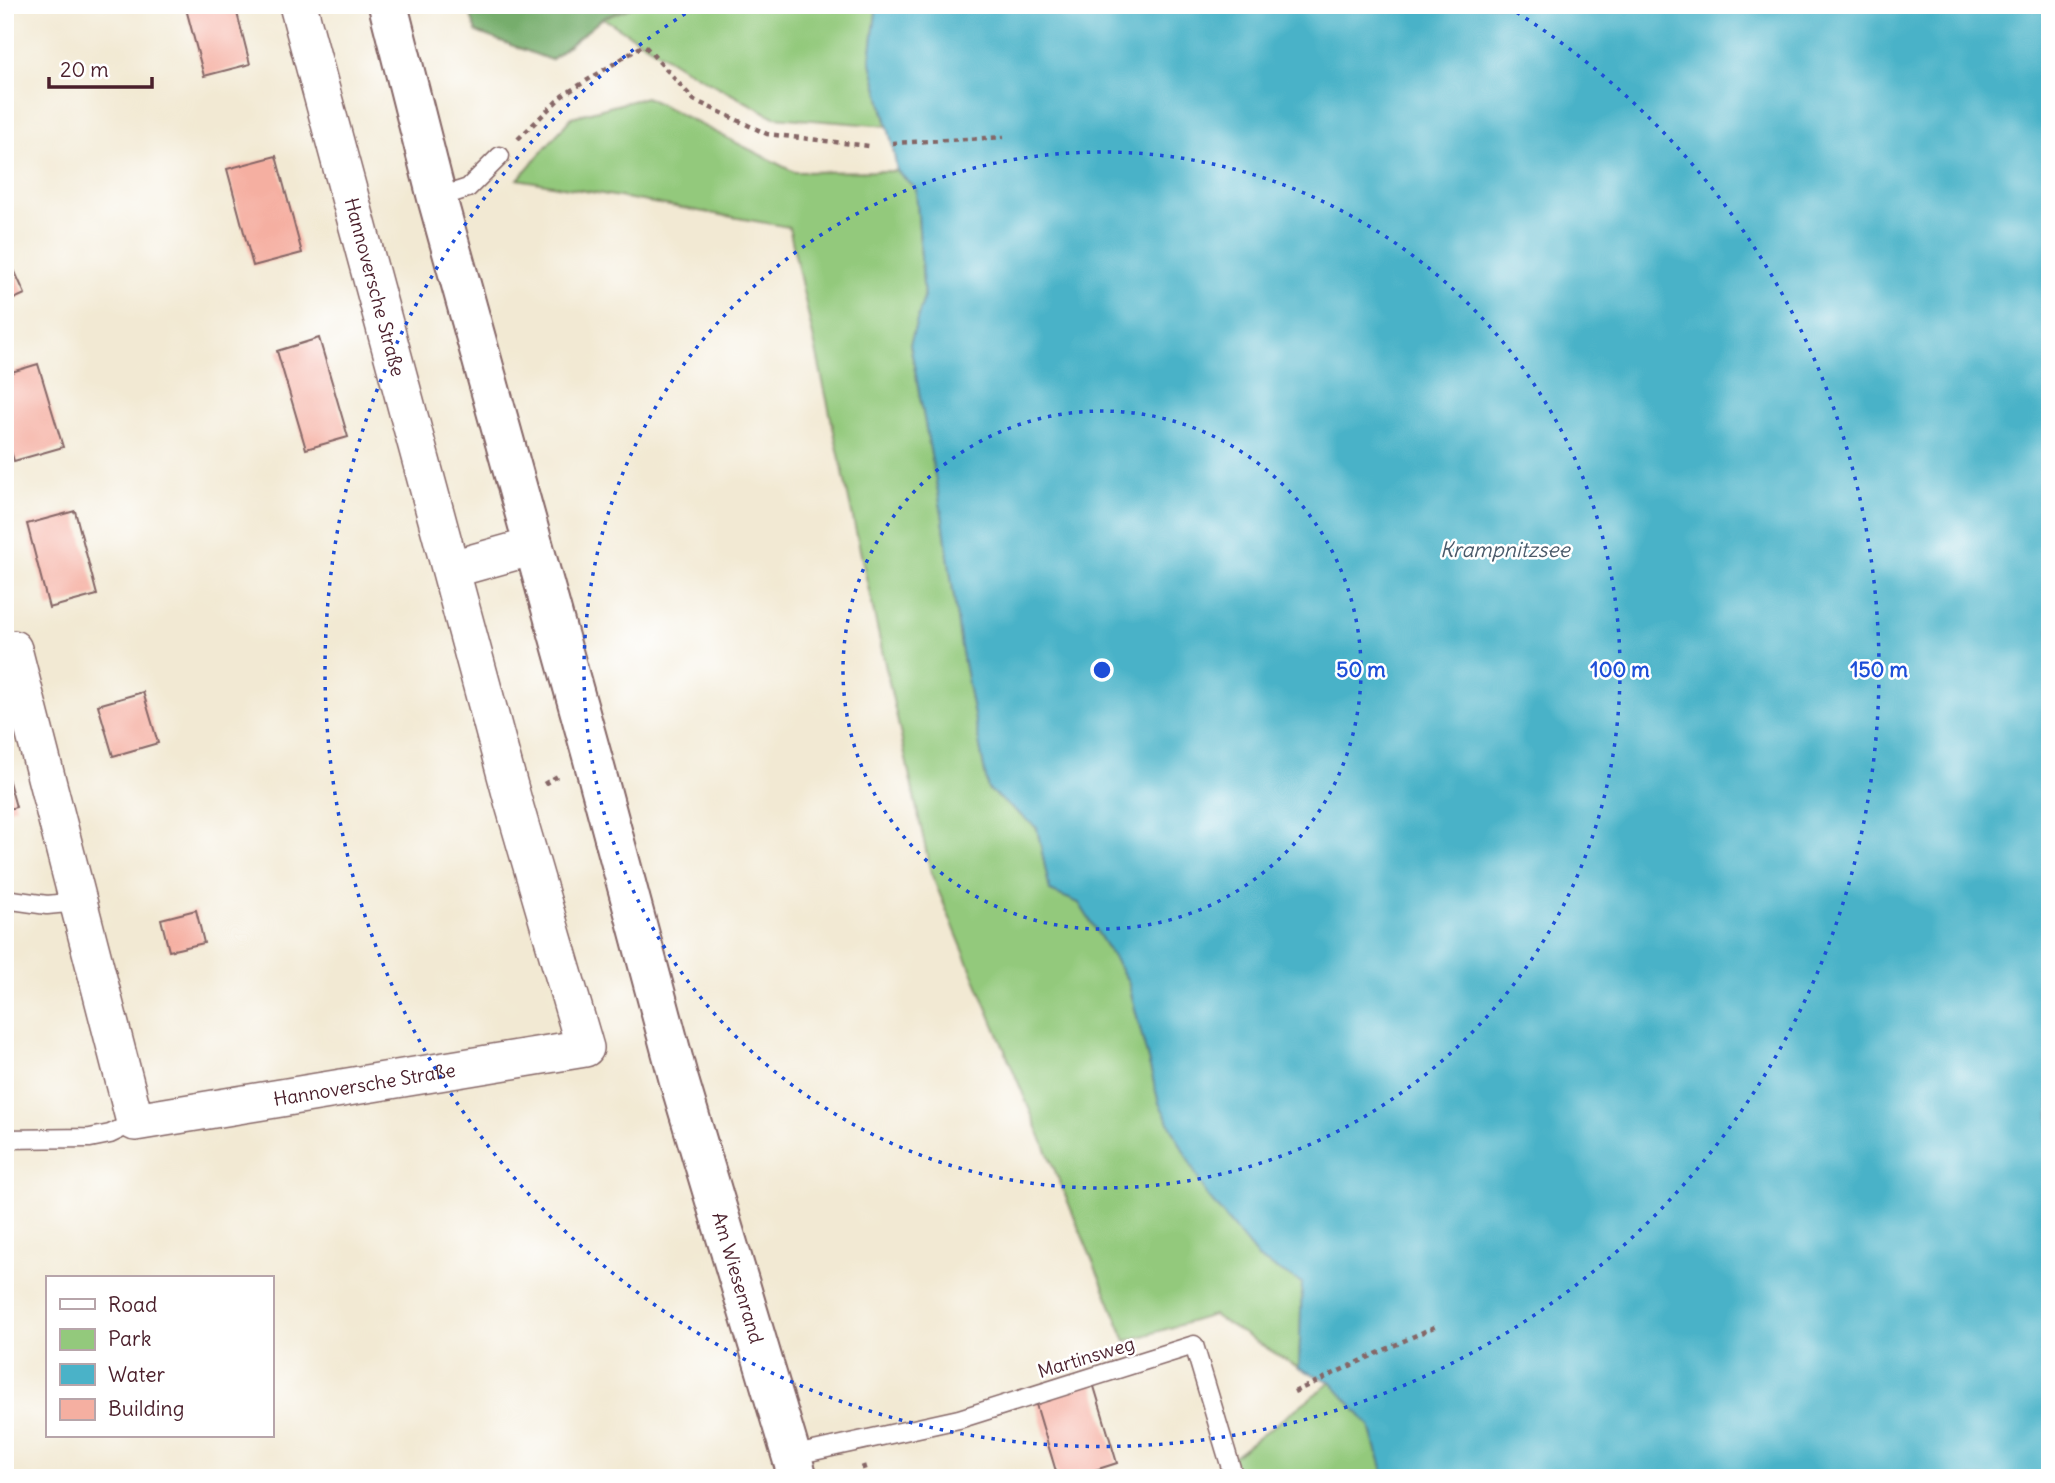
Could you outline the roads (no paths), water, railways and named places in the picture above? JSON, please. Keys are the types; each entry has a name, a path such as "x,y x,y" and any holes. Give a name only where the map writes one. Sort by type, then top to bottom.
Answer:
{"main road":[{"name":"Am Wiesenrand","path":"388,5 437,198 678,1077 794,1467"}],"street":[{"name":"Hannoversche Straße","path":"135,1122 585,1048 513,802 299,5"},
{"path":"452,569 534,546"},
{"path":"13,649 135,1122"}],"lane":[{"path":"437,198 468,188 500,156"},
{"path":"5,899 47,905 78,902"},
{"path":"5,1139 90,1138 110,1134 135,1122"},
{"name":"Martinsweg","path":"794,1467 855,1440 958,1419 1194,1345 1234,1478"}],"water":[{"name":"Krampnitzsee","path":"877,5 2050,5 2050,1478 1385,1478 1370,1426 1331,1382 1299,1368 1302,1283 1259,1259 1206,1194 1159,1103 1128,981 1079,903 1050,891 1037,828 988,789 961,647 942,513 910,344 924,297 916,189 897,171 870,59"}]}
